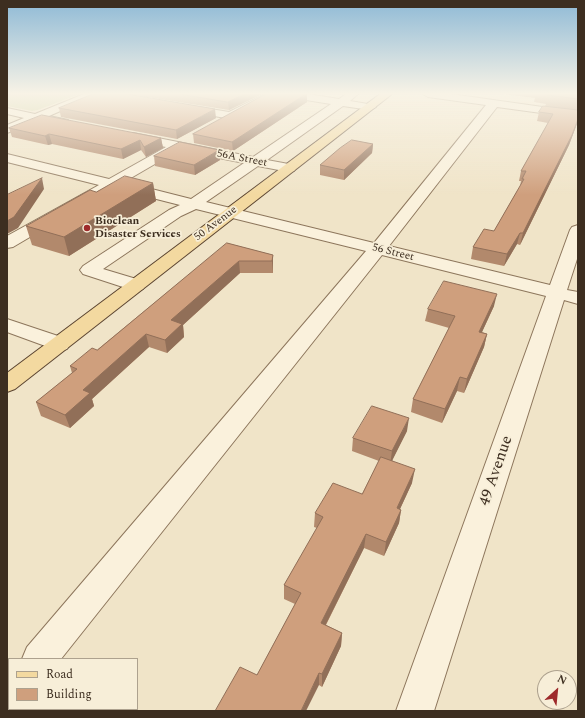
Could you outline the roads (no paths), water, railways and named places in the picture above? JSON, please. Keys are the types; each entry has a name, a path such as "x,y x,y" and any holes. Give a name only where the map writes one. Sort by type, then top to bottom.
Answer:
{"main road":[{"name":"50 Avenue","path":"7,384 343,128"}],"street":[{"path":"136,285 89,270 175,213 194,204 305,128"},
{"path":"40,658 377,249 475,128"},
{"name":"56A Street","path":"124,135 289,168"},
{"path":"7,243 194,137"},
{"name":"56 Street","path":"7,158 229,214 567,295"},
{"name":"49 Avenue","path":"415,711 567,295 578,230"},
{"path":"7,325 59,344"}],"place":[{"name":"Bioclean Disaster Services","path":"87,228"}]}
